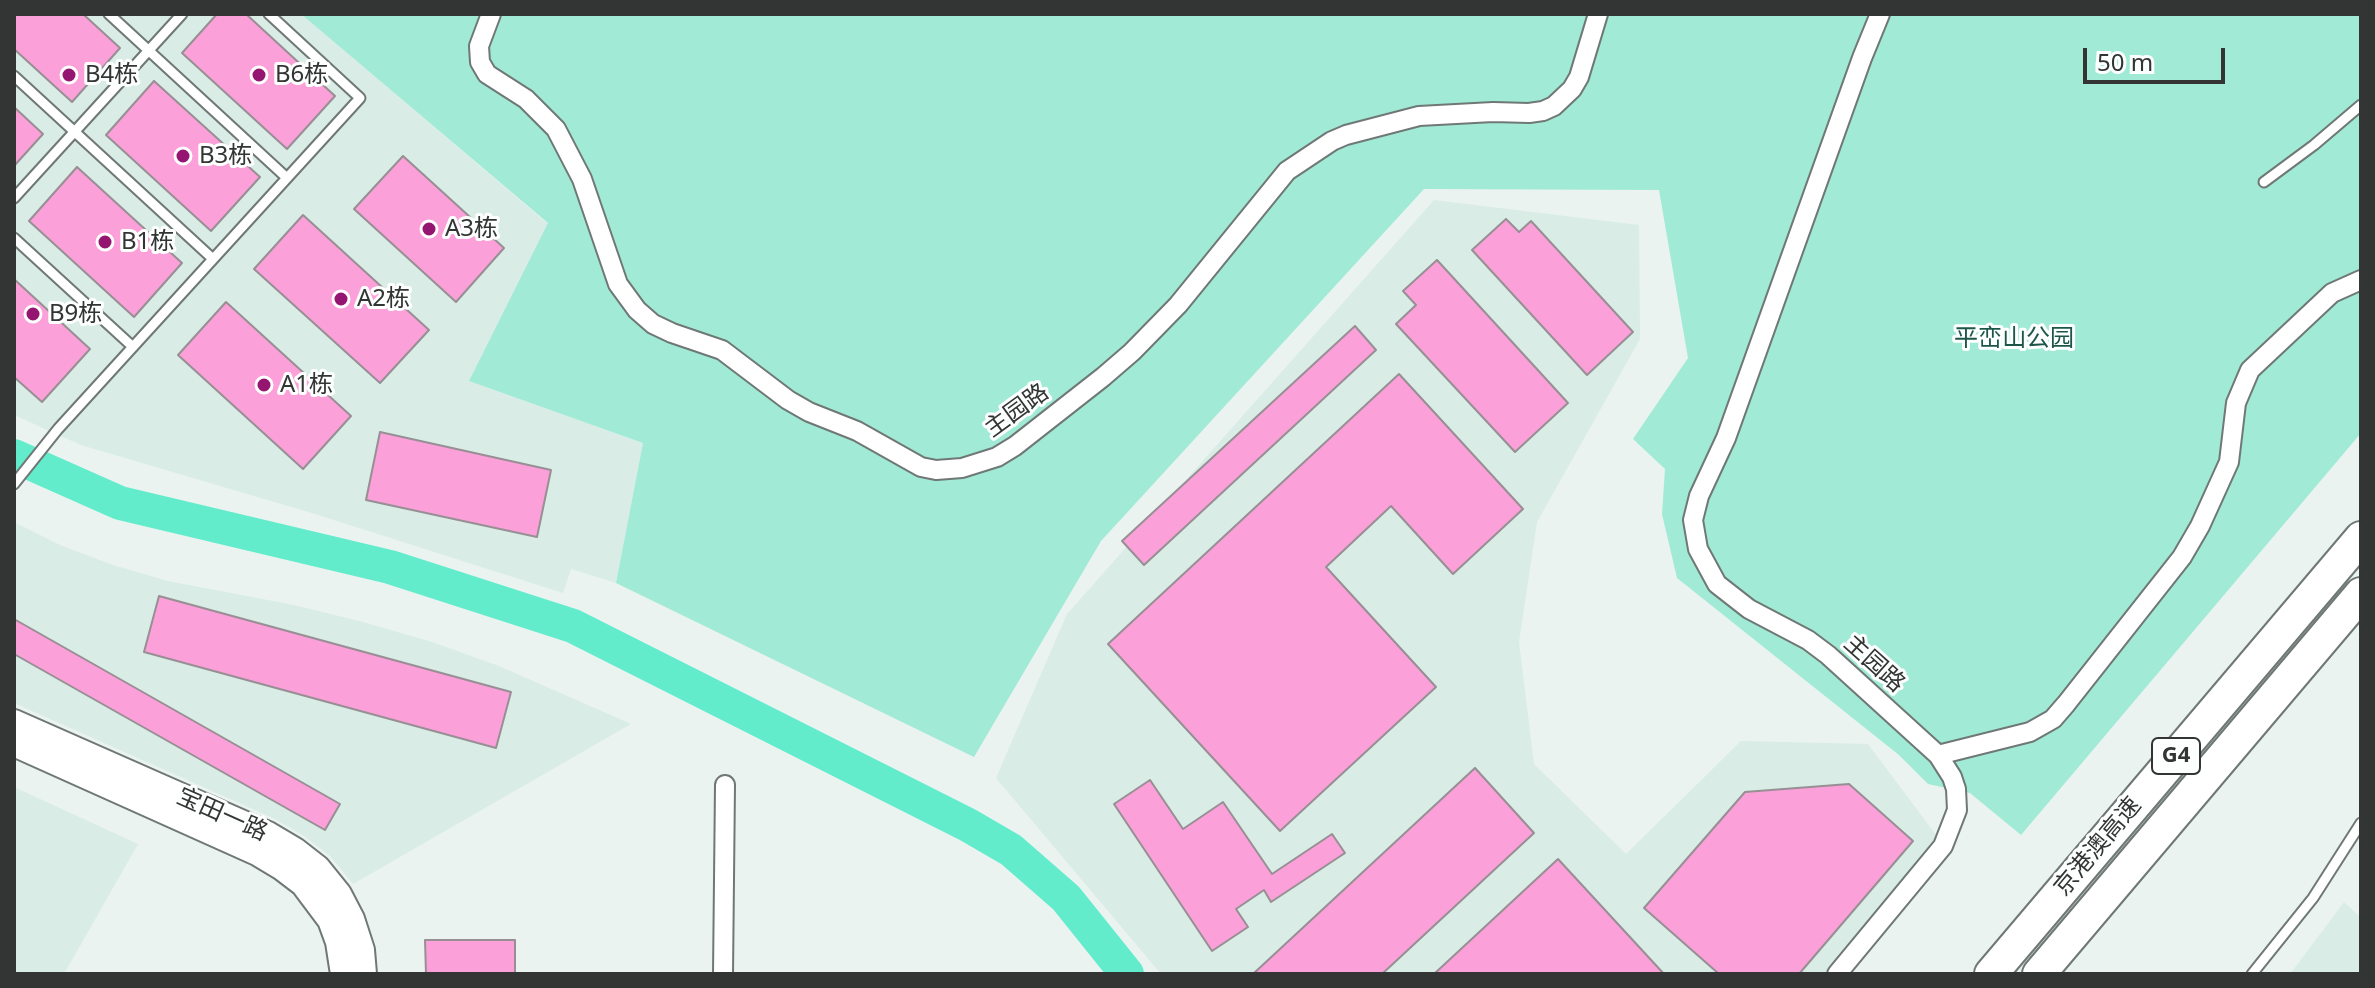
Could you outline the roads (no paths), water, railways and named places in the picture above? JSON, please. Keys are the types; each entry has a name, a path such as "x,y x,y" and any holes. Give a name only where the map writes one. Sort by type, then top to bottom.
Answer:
{"highway":[{"name":"京港澳高速","path":"1991,974 2361,538"},
{"name":"京港澳高速","path":"2039,974 2361,594"}],"main road":[{"name":"宝田一路","path":"14,722 268,834 295,850 318,868 339,894 352,919 362,950 364,974"},
{"name":"宝田一路","path":"14,744 257,853 282,868 303,884 330,920 338,942 343,974"}],"street":[{"name":"主园路","path":"491,14 482,32 480,62 487,74 526,99 556,129 582,179 618,284 637,310 653,324 672,333 722,350 788,400 809,412 857,431 921,467 936,470 962,468 997,457 1123,360 1178,305 1287,171 1313,153 1346,135 1419,116 1467,112 1529,113 1554,106 1572,89 1579,77 1598,14"},
{"name":"主园路","path":"1880,14 1726,438 1694,508 1693,529 1703,561 1726,592 1768,620 1818,647 1938,755"},
{"path":"1837,974 1947,838 1958,800 1952,777 1938,755 2030,732 2053,719 2182,557 2200,526 2225,476 2232,446 2236,403 2250,370 2332,293 2361,280"},
{"path":"723,974 725,785"}],"lane":[{"path":"109,14 287,178"},
{"path":"14,198 182,14"},
{"path":"14,484 58,429 360,98 269,14"},
{"path":"14,76 213,259"},
{"path":"2264,182 2361,105"},
{"path":"14,238 133,347"},
{"path":"2252,974 2313,898 2361,823"}],"waterway":[{"path":"14,456 120,503 390,567 573,626 968,825 1011,850 1066,898 1127,974"}],"place":[{"name":"B4栋","path":"69,75"},
{"name":"B6栋","path":"259,75"},
{"name":"B3栋","path":"183,156"},
{"name":"A3栋","path":"429,229"},
{"name":"B1栋","path":"105,242"},
{"name":"A2栋","path":"341,299"},
{"name":"B9栋","path":"33,314"},
{"name":"A1栋","path":"264,385"}],"park label":[{"name":"平峦山公园","path":"2014,339"}]}
